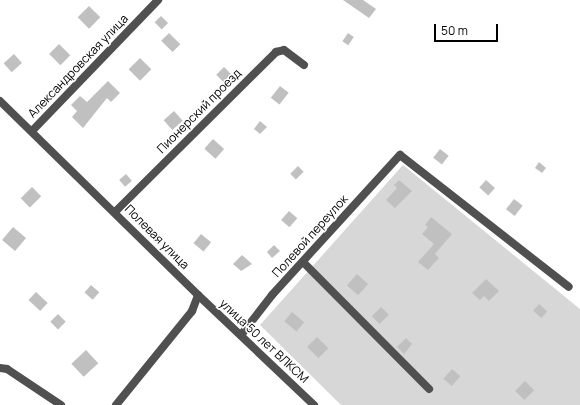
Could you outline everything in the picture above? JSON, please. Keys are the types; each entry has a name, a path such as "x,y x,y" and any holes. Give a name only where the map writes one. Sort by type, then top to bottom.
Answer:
{"street":[{"name":"Александровская улица","path":"32,131 158,0"},
{"name":"Пионерский проезд","path":"115,212 276,52 284,50 304,65"},
{"name":"Полевая улица","path":"0,101 198,295"},
{"name":"Полевой переулок","path":"241,335 272,295 400,155 569,287"},
{"path":"303,262 429,389"},
{"path":"116,405 192,311 198,295"},
{"name":"улица 50 лет ВЛКСМ","path":"198,295 314,405"},
{"path":"0,368 7,369 61,405"}],"shaded area":[{"path":"403,165 580,309 580,405 341,405 260,325"}],"building":[{"path":"343,0 363,0 376,9 369,18"},
{"path":"89,6 100,17 89,29 78,17"},
{"path":"161,16 168,23 162,29 155,22"},
{"path":"169,33 180,44 173,52 161,41"},
{"path":"348,33 354,37 348,45 342,41"},
{"path":"59,44 70,55 60,65 49,54"},
{"path":"14,54 22,63 12,72 4,63"},
{"path":"140,58 151,69 140,81 129,69"},
{"path":"224,67 233,76 225,84 216,75"},
{"path":"108,81 120,93 111,102 107,98 83,128 72,117 77,111 71,105 80,96 87,102"},
{"path":"280,86 289,93 279,105 271,98"},
{"path":"174,111 183,121 172,130 164,120"},
{"path":"260,121 267,127 260,134 254,129"},
{"path":"213,139 224,149 215,159 204,149"},
{"path":"440,149 449,156 442,164 433,158"},
{"path":"539,162 546,168 542,173 535,168"},
{"path":"298,166 304,172 296,179 290,174"},
{"path":"126,174 132,181 125,187 119,180"},
{"path":"399,180 412,191 395,208 386,200 397,188 394,185"},
{"path":"486,180 495,188 488,195 479,187"},
{"path":"32,187 41,196 30,208 21,198"},
{"path":"514,199 523,206 515,216 506,209"},
{"path":"289,211 297,218 289,227 281,220"},
{"path":"431,217 452,234 435,254 439,258 428,270 418,262 434,244 422,234 428,227 425,225"},
{"path":"13,227 26,238 15,251 2,240"},
{"path":"201,234 211,242 204,252 193,243"},
{"path":"274,245 280,251 272,258 267,252"},
{"path":"242,255 252,264 241,271 233,264"},
{"path":"357,274 368,284 358,295 347,285"},
{"path":"486,279 499,291 489,301 484,296 480,300 472,293"},
{"path":"91,285 99,292 93,300 84,293"},
{"path":"36,292 48,303 40,311 28,300"},
{"path":"539,304 547,311 541,318 533,311"},
{"path":"381,307 389,315 380,324 372,316"},
{"path":"292,312 304,322 297,331 284,321"},
{"path":"58,314 66,322 58,330 50,322"},
{"path":"317,337 328,348 318,358 307,347"},
{"path":"406,338 412,344 404,354 397,347"},
{"path":"86,350 98,363 84,377 71,364"},
{"path":"452,369 460,376 452,386 443,379"},
{"path":"525,381 534,390 524,400 515,391"}]}
